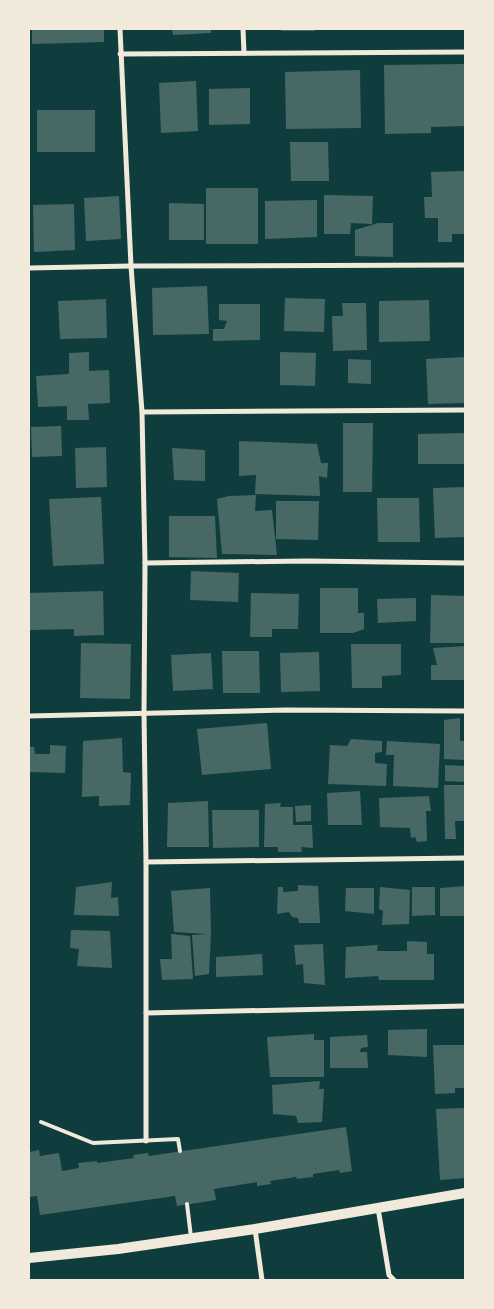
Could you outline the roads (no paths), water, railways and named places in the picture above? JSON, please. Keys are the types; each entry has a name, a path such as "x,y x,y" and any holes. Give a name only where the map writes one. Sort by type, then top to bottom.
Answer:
{"main road":[{"path":"29,1258 118,1249 254,1229 465,1193"}],"street":[{"path":"120,29 131,266 142,412 145,564 146,1141"},
{"path":"244,29 244,53"},
{"path":"120,54 465,52"},
{"path":"29,268 465,264"},
{"path":"142,412 465,410"},
{"path":"145,564 306,561 465,563"},
{"path":"29,716 286,710 465,712"},
{"path":"146,862 465,858"},
{"path":"146,1013 465,1006"},
{"path":"378,1208 389,1275 394,1280"},
{"path":"254,1229 262,1280"}],"lane":[{"path":"41,1122 92,1143 178,1139 180,1151"},
{"path":"187,1204 191,1238"}]}
